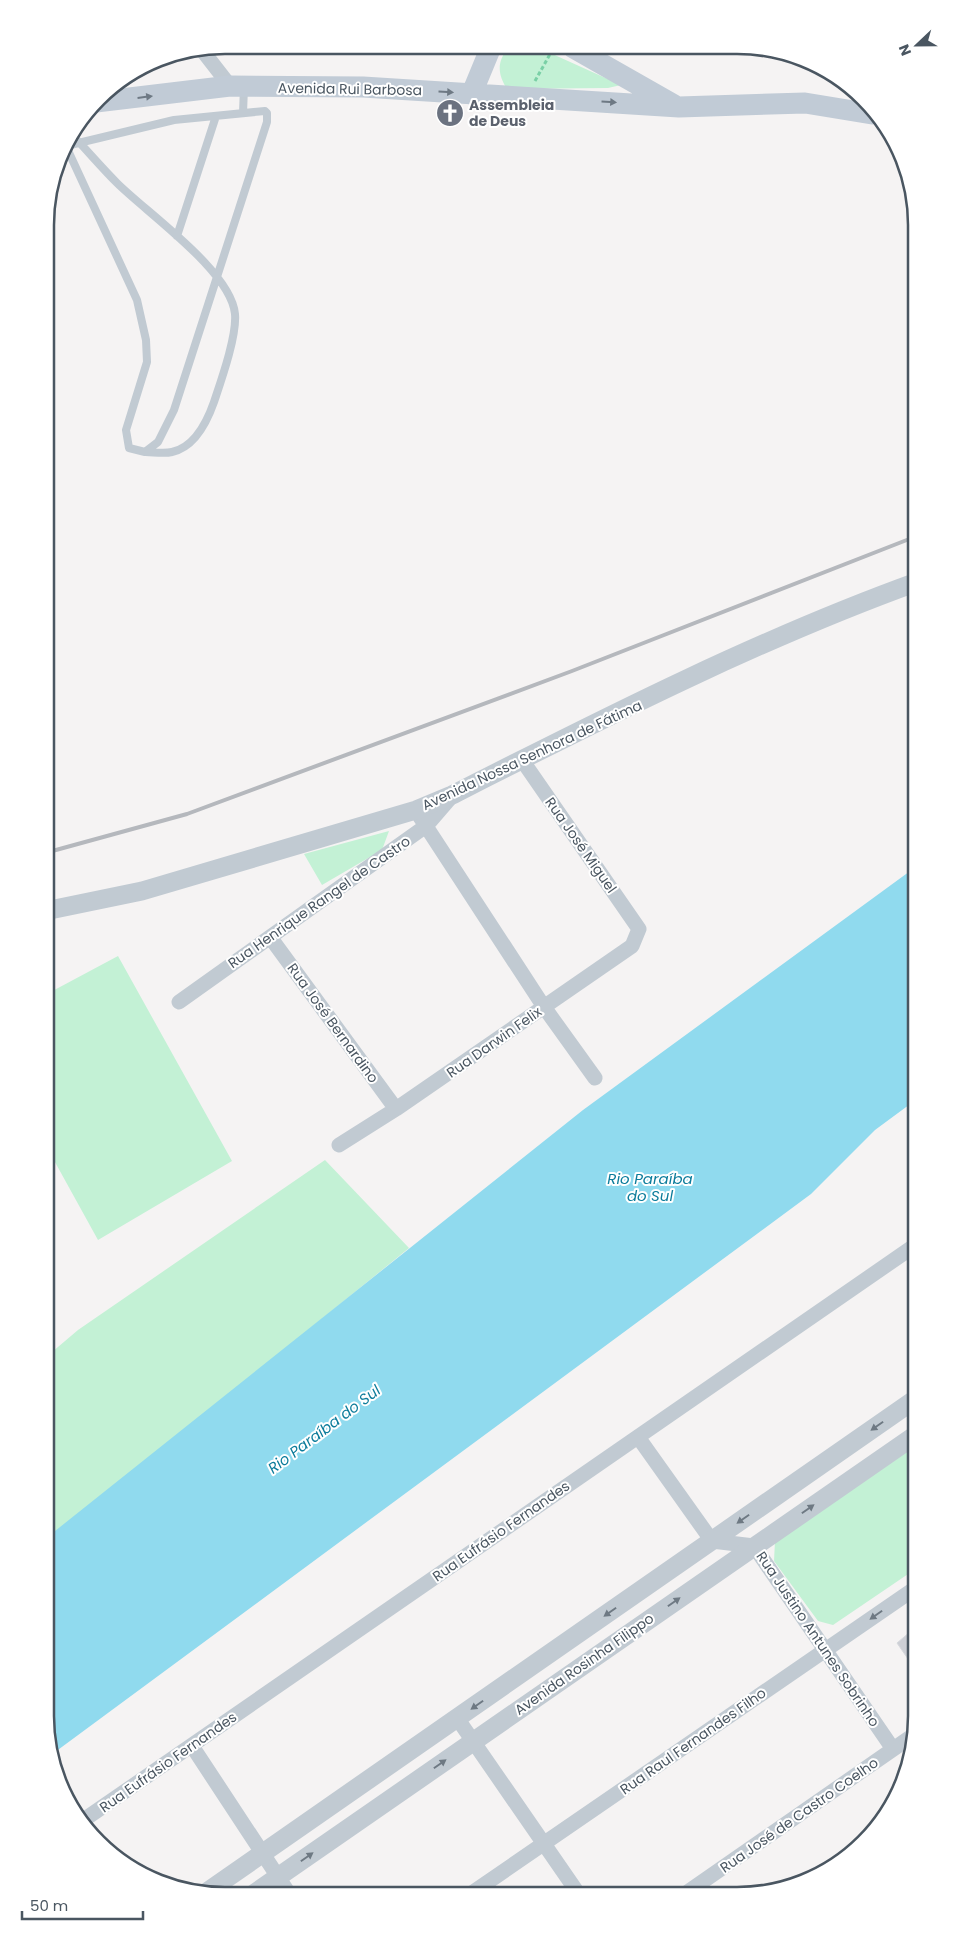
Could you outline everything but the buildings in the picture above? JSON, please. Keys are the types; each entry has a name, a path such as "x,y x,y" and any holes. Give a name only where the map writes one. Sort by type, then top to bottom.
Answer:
{"main road":[{"path":"472,93 488,54"},
{"path":"584,54 678,107"},
{"name":"Avenida Rui Barbosa","path":"107,101 237,86 363,87 678,107 805,102 867,113"}],"street":[{"path":"207,55 237,86"},
{"name":"Avenida Nossa Senhora de Fátima","path":"54,910 142,890 421,818 452,795 734,658 862,602 908,585"},
{"name":"Rua José Miguel","path":"522,760 639,930"},
{"path":"421,818 544,1007 595,1078"},
{"name":"Rua Henrique Rangel de Castro","path":"179,1002 270,937 421,818"},
{"name":"Rua Darwin Felix","path":"339,1145 396,1109 632,946 639,930"},
{"name":"Rua José Bernardino","path":"270,937 396,1109"},
{"name":"Rua Eufrásio Fernandes","path":"88,1817 908,1250"},
{"name":"Avenida Rosinha Filippo","path":"215,1887 908,1404"},
{"path":"638,1436 712,1541"},
{"name":"Avenida Rosinha Filippo","path":"263,1887 908,1440"},
{"name":"Rua Justino Antunes Sobrinho","path":"712,1541 754,1546 893,1749"},
{"name":"Rua Raul Fernandes Filho","path":"481,1887 908,1593"},
{"path":"457,1718 574,1887"},
{"name":"Rua José de Castro Coelho","path":"695,1887 907,1740"},
{"path":"192,1746 285,1887"}],"lane":[{"path":"237,86 243,113"},
{"path":"78,141 174,120 265,111 268,116 174,410 158,442 145,452"},
{"path":"177,236 216,116"},
{"path":"69,154 137,300 146,340 147,362 126,430 129,448 145,452 172,452 195,439 208,419 233,335 235,314 229,294 217,277 177,236 118,184 78,141"}],"path":[{"path":"526,96 550,54"}],"green space":[{"path":"504,54 552,54 621,85 608,88 507,89 500,72"},
{"path":"389,831 382,850 322,885 304,854"},
{"path":"118,956 232,1161 98,1240 54,1160 54,990"},
{"path":"325,1160 409,1248 54,1537 54,1350 78,1330"},
{"path":"908,1449 908,1574 833,1625 818,1621 774,1561 775,1541"}],"water":[{"name":"Rio Paraíba do Sul","path":"908,873 908,1106 875,1130 811,1194 58,1750 54,1716 54,1532 583,1110"}],"railway":[{"path":"54,851 187,814 572,671 908,540"}],"place":[{"name":"Assembleia de Deus","path":"450,113"}]}
